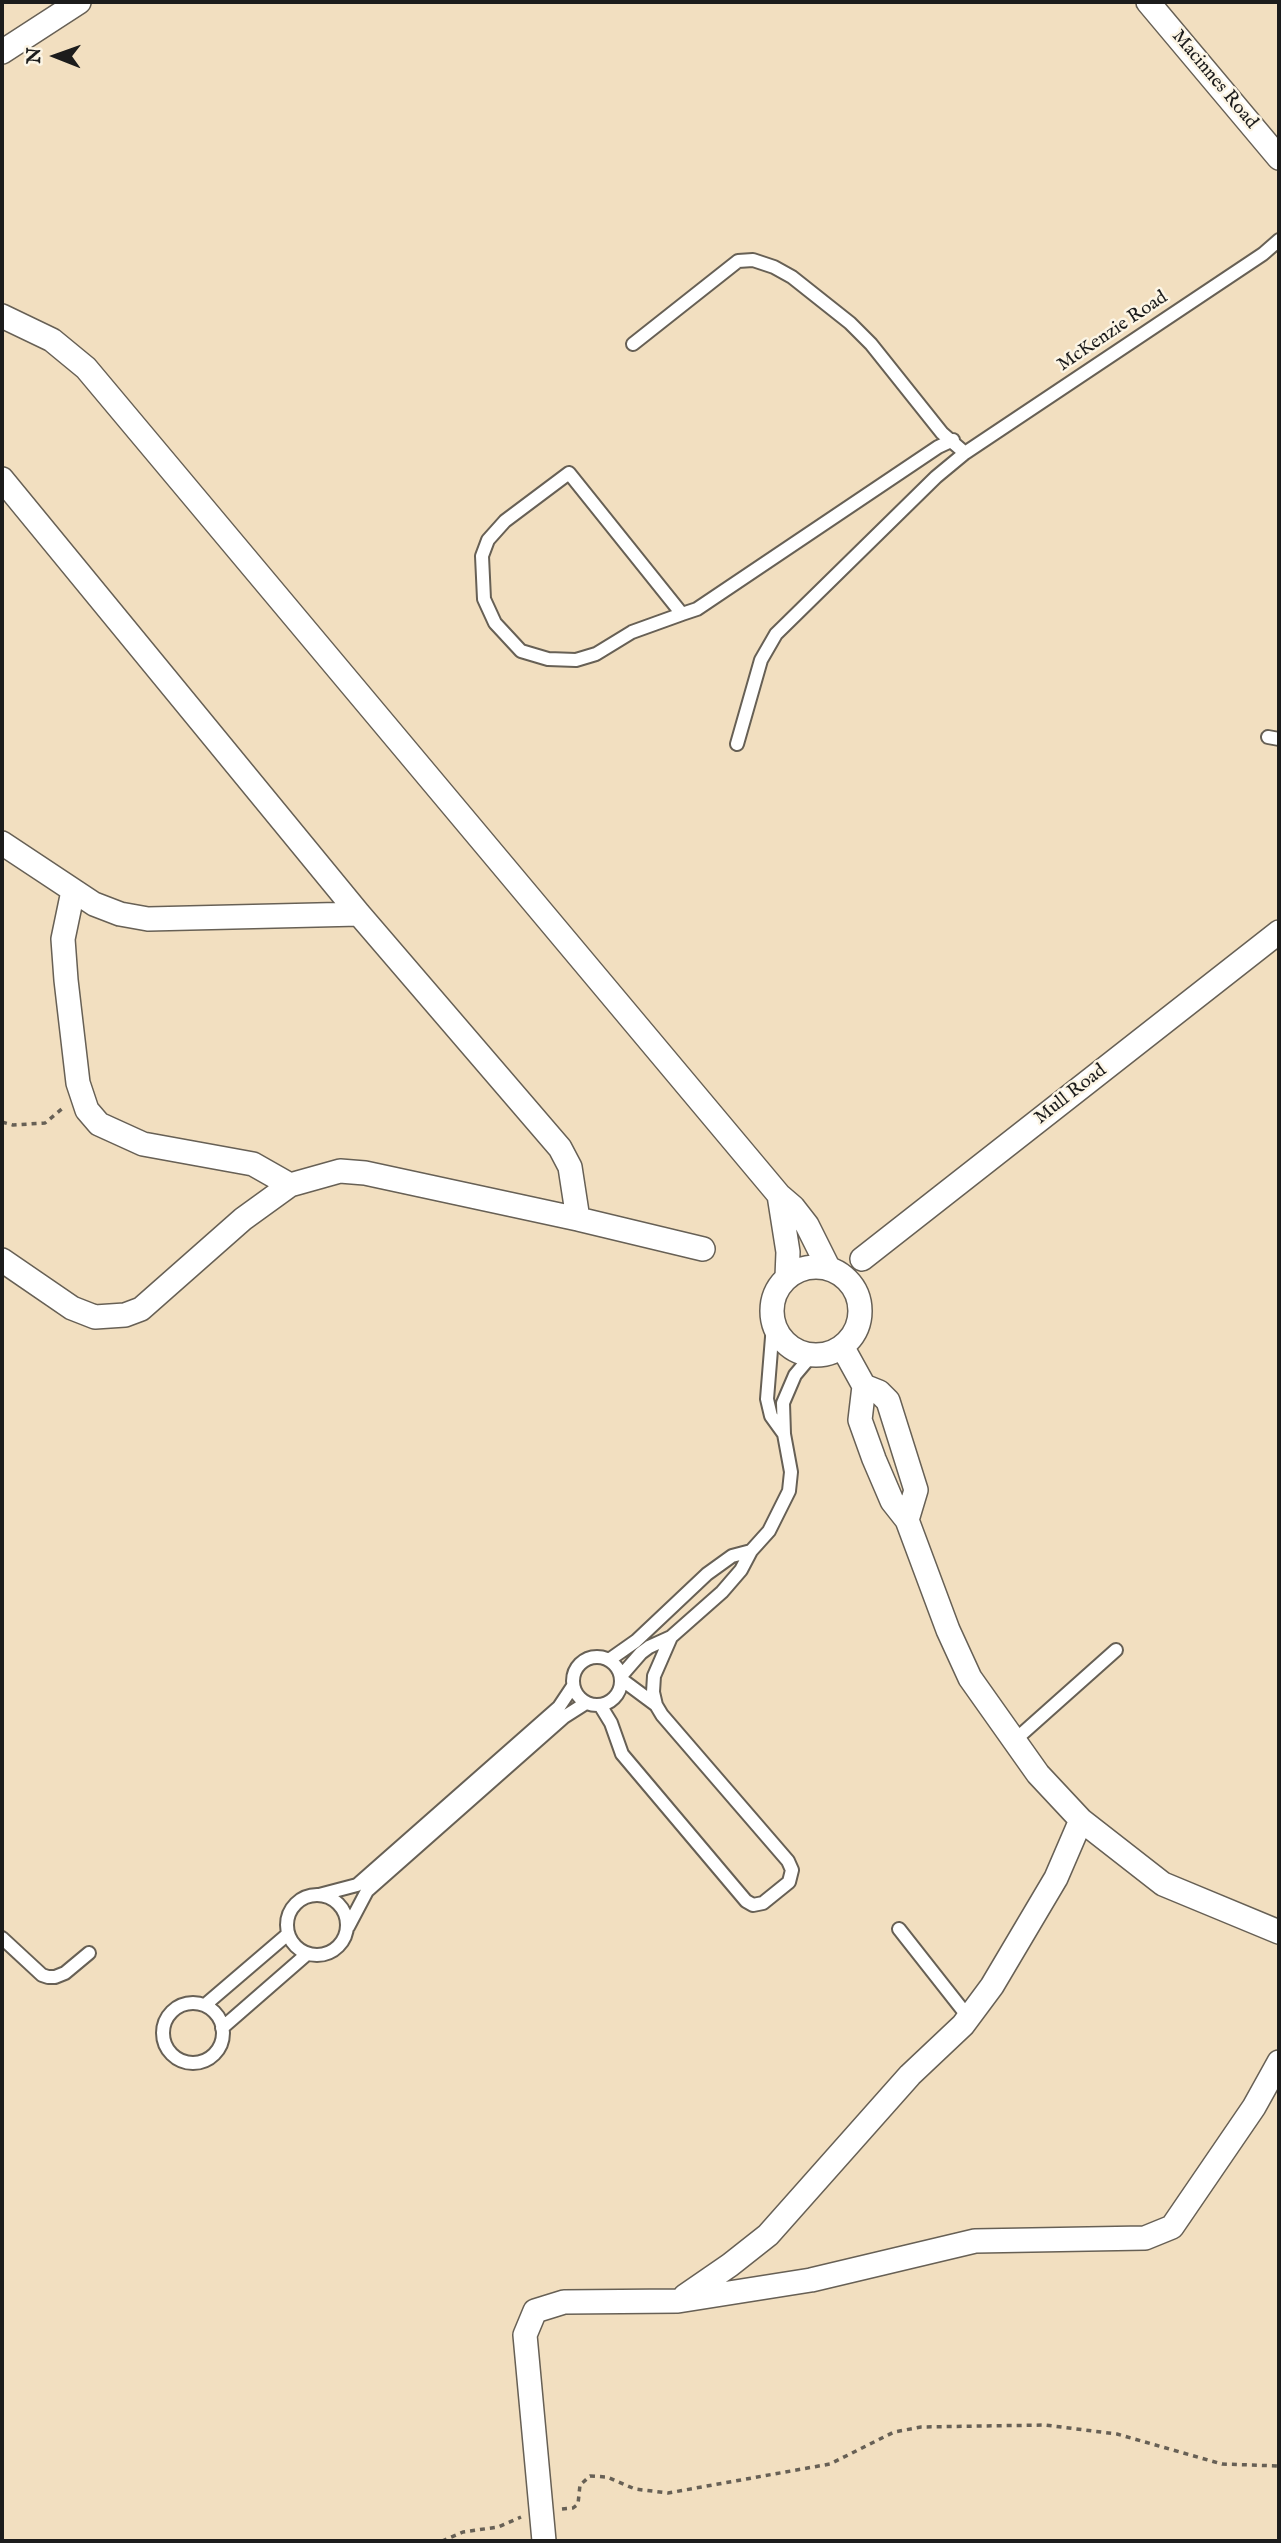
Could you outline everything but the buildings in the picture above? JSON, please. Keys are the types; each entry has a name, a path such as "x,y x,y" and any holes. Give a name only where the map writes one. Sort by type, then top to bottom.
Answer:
{"street":[{"path":"2,52 79,2"},
{"name":"Macinnes Road","path":"1149,2 1279,158"},
{"path":"2,316 52,340 86,369 779,1195 793,1207 807,1225 829,1269"},
{"path":"2,479 359,914 560,1148 570,1167 578,1219"},
{"path":"2,843 94,904 120,914 148,919 359,914"},
{"path":"73,891 64,939 66,980 78,1083 87,1110 99,1124 143,1144 253,1164 290,1185"},
{"name":"Mull Road","path":"862,1259 1279,932"},
{"path":"2,1260 72,1308 95,1317 125,1315 141,1309 243,1219 290,1185 340,1171 365,1173 703,1249"},
{"path":"779,1195 788,1252 787,1277"},
{"path":"815,1267 829,1269 852,1284 859,1297 861,1311 853,1338 843,1348 827,1355 811,1356 798,1353 787,1346 773,1325 771,1312 773,1298 787,1277 800,1270 815,1267"},
{"path":"843,1348 864,1386 860,1420 874,1459 892,1501 907,1520 937,1603 970,1678 1038,1774 1081,1820 1163,1884 1279,1932"},
{"path":"864,1386 879,1392 888,1401 916,1490 907,1520"},
{"path":"678,2301 768,2235 910,2075 969,2018 992,1986 1056,1878 1081,1820"},
{"path":"544,2541 525,2335 535,2311 564,2302 678,2301 811,2280 975,2241 1145,2238 1154,2235 1172,2227 1254,2107 1279,2062"}],"lane":[{"name":"McKenzie Road","path":"737,744 761,660 776,634 936,477 965,453 1263,254 1279,240"},
{"path":"633,344 738,261 753,260 792,277 850,323 871,344 942,433 965,453"},
{"path":"682,614 569,473 505,521 488,541 482,556 484,599 495,623 521,651 548,659 576,660 596,654 632,632 697,609 938,447 953,440"},
{"path":"773,1325 767,1399 771,1416 784,1434"},
{"path":"573,1686 580,1699 586,1703 600,1705 616,1697 621,1678 649,1647 671,1637 722,1592 741,1570 751,1551 769,1531 789,1491 791,1472 784,1434 783,1403 794,1375 811,1356"},
{"path":"609,1660 636,1641 707,1574 733,1556 751,1551"},
{"path":"600,1705 611,1723 622,1754 746,1901 753,1905 764,1903 789,1882 791,1866 656,1705 654,1676 671,1637"},
{"path":"1015,1740 1116,1650"},
{"path":"586,1703 564,1717 367,1891 346,1936 337,1948 323,1955 307,1954 294,1945 288,1934 287,1923 292,1908 304,1898 357,1885 559,1707 573,1686 574,1672 583,1662 596,1657 609,1660 617,1667 621,1678 656,1705"},
{"path":"319,1895 327,1896 340,1905 348,1927"},
{"path":"899,1929 969,2018"},
{"path":"205,2005 288,1934"},
{"path":"2,1938 42,1975 48,1977 65,1973 89,1953"},
{"path":"222,2028 307,1954"},
{"path":"183,2004 205,2005 218,2016 222,2028 219,2047 206,2060 187,2062 170,2052 163,2035 168,2016 183,2004"}],"path":[{"path":"2,1122 13,1125 45,1123 81,1094"},
{"path":"442,2541 463,2532 498,2527 542,2509 573,2508 578,2504 580,2485 590,2476 607,2477 635,2489 668,2493 830,2464 894,2432 921,2427 1045,2425 1117,2434 1222,2464 1279,2466"}]}
